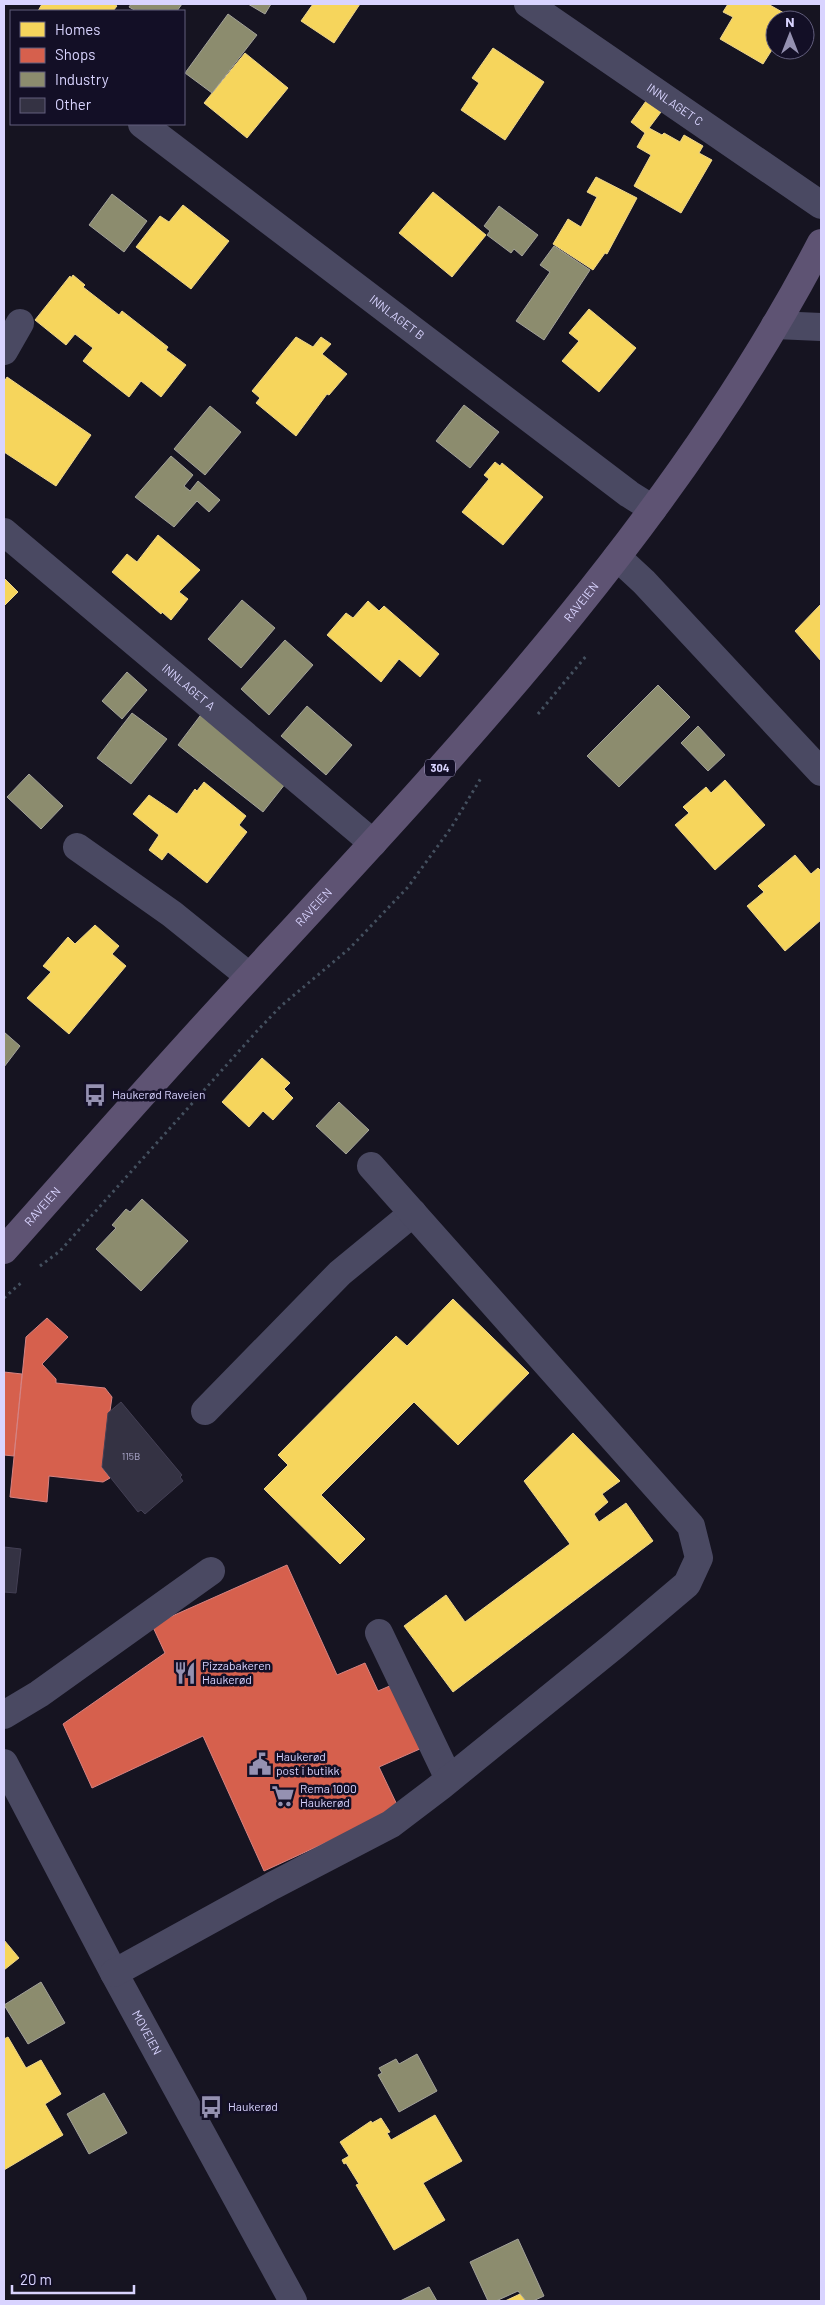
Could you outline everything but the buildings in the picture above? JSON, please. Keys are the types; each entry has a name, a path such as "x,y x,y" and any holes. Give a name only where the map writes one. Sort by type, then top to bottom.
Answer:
{"main road":[{"name":"RAVEIEN","path":"4,1250 249,976 373,843 488,715 617,557 653,509 723,408 821,243"}],"street":[{"name":"INNLAGET C","path":"528,4 821,205"},
{"name":"INNLAGET B","path":"143,125 630,494 653,509"},
{"path":"4,351 20,323"},
{"path":"774,325 821,327"},
{"name":"INNLAGET A","path":"4,532 373,843"},
{"path":"617,557 644,582 821,772"},
{"path":"77,847 172,914 249,976"},
{"path":"114,1973 272,1886 391,1824 615,1645 687,1584 699,1558 691,1526 371,1166"},
{"path":"205,1411 340,1273 413,1213"},
{"path":"4,1715 39,1694 212,1571"},
{"path":"379,1633 449,1779"},
{"name":"MOVEIEN","path":"4,1763 114,1973 293,2301"}],"place":[{"name":"Haukerød Raveien","path":"95,1095"},
{"name":"Pizzabakeren Haukerød","path":"185,1673"},
{"name":"Haukerød post i butikk","path":"260,1764"},
{"name":"Rema 1000 Haukerød","path":"283,1796"},
{"name":"Haukerød","path":"211,2107"}]}
